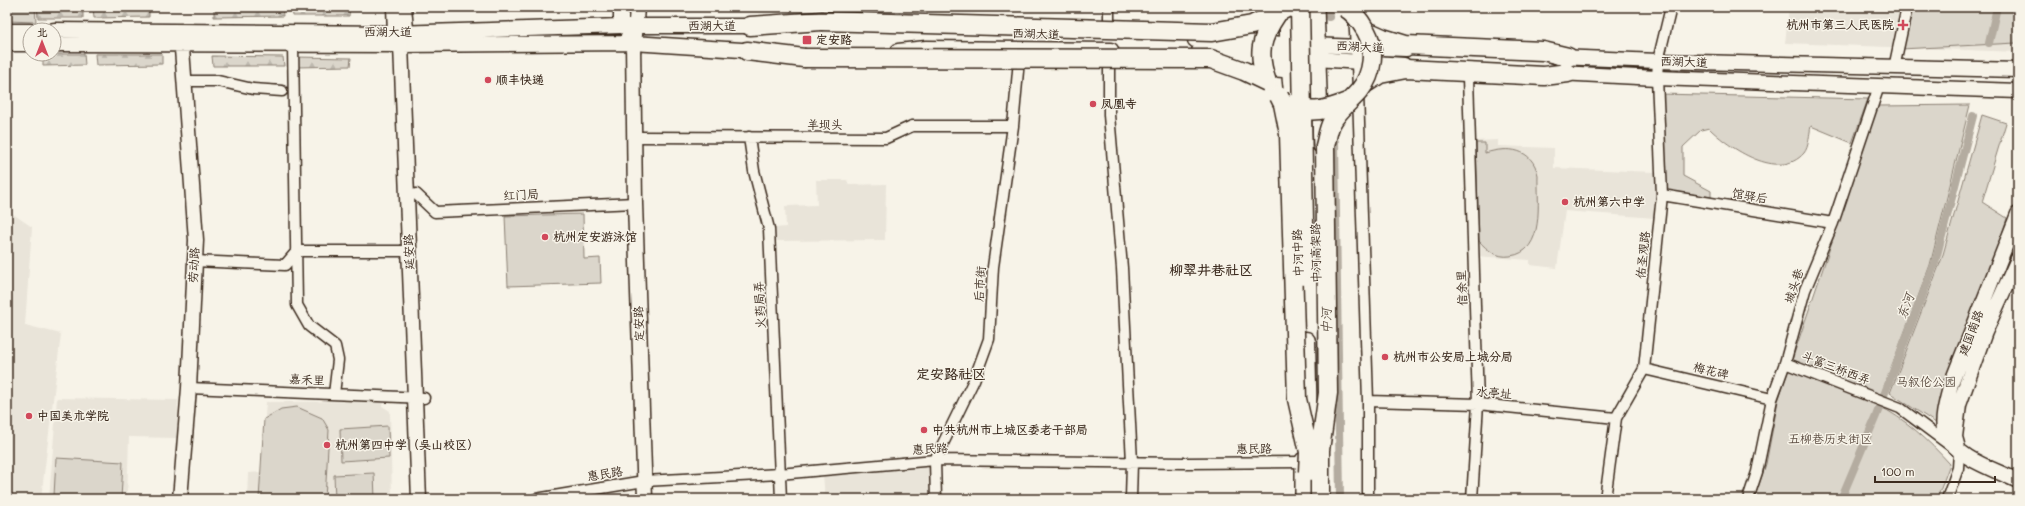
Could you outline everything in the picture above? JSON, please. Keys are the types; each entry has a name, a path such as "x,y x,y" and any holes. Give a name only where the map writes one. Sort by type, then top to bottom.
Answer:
{"highway":[{"name":"中河高架路","path":"1300,7 1315,456 1320,499"},
{"name":"中河高架路","path":"1308,499 1315,456 1310,7"},
{"path":"1344,7 1358,16 1383,38 1406,45 1543,51 1568,65"},
{"path":"1283,9 1266,29 1261,47 1261,65 1267,82 1279,96 1283,104 1289,134 1297,399 1315,456"},
{"path":"750,26 821,21 1212,32 1252,25 1283,9"},
{"path":"1358,16 1370,38 1372,56 1369,74 1363,85"},
{"path":"747,51 804,58 1211,58 1244,70 1267,82"},
{"path":"1315,456 1328,393 1325,146 1331,123 1347,102 1363,85 1380,74 1406,69 1544,76 1568,65"},
{"path":"1279,96 1294,106 1312,111 1330,109 1347,102"}],"main road":[{"name":"延安路","path":"394,7 402,39 416,194 420,399 419,499"},
{"name":"延安路","path":"404,7 402,39 409,251 428,499"},
{"path":"621,7 621,26 633,43"},
{"name":"定安路","path":"637,7 637,26 633,43 635,203 645,499"},
{"name":"中河中路","path":"1303,499 1315,456 1322,293 1319,52 1316,7"},
{"name":"中河中路","path":"1283,9 1294,124 1315,456 1327,499"},
{"name":"西湖大道","path":"62,30 293,45 621,26 750,26 1109,50 1288,57 1356,47 1568,65 1657,78 2018,91"},
{"path":"7,31 22,30"},
{"name":"西湖大道","path":"62,44 181,37 633,43 747,51 899,52 926,48 1109,50"},
{"name":"劳动路","path":"180,499 189,388 196,240 181,37"},
{"path":"7,44 22,44"},
{"path":"1109,50 1118,56 1288,57"},
{"name":"西湖大道","path":"1319,52 1357,62 1568,65 1658,61 2018,70"},
{"name":"建国南路","path":"1959,452 1945,432 1945,406 1974,325 2018,214"},
{"name":"建国南路","path":"1959,452 1955,437 1959,405 1985,332 2018,259"},
{"path":"1959,452 2018,481"}],"street":[{"path":"1108,7 1109,115 1122,262 1132,462 1131,499"},
{"name":"佑圣观路","path":"1605,499 1616,418 1644,369 1662,195 1657,78 1658,61 1671,7"},
{"path":"1894,68 1907,7"},
{"path":"1358,16 1356,47 1368,401 1368,499"},
{"path":"293,45 297,305 309,326 334,346 338,360 334,394"},
{"name":"后市街","path":"936,499 935,460 974,380 989,339 994,267 1013,126 1020,60"},
{"name":"信余里","path":"1468,77 1478,404 1472,499"},
{"path":"185,81 218,81 253,89 282,91"},
{"name":"城头巷","path":"1748,499 1757,472 1772,399 1785,363 1805,290 1833,223 1879,86"},
{"name":"羊坝头","path":"634,137 886,138 912,126 1013,126"},
{"name":"火药局弄","path":"749,138 754,171 769,229 775,336 781,499"},
{"name":"红门局","path":"416,194 435,212 635,203"},
{"name":"馆驿后","path":"1662,195 1833,223"},
{"path":"194,261 285,265 297,252 409,251"},
{"name":"斗富三桥西弄","path":"1785,363 1900,408 1959,452"},
{"name":"梅花碑","path":"1644,369 1772,399"},
{"name":"嘉禾里","path":"189,388 420,399"},
{"name":"水亭址","path":"1368,401 1478,404 1616,418"},
{"name":"建国南路","path":"1947,499 1958,468 1959,452"},
{"name":"惠民路","path":"536,499 644,481 779,474 935,460 1132,462 1315,456"}],"shaded area":[{"name":"杭州市第三人民医院","path":"1789,7 2018,7 2018,52 1785,43"},
{"name":"杭州第六中学","path":"1498,140 1498,146 1554,148 1554,168 1655,172 1657,194 1654,218 1565,211 1557,268 1530,265 1530,260 1476,256 1472,141"},
{"path":"816,180 847,180 849,185 886,184 885,240 776,241 775,228 786,227 785,206 817,205"},
{"name":"中国美术学院","path":"7,210 32,227 25,325 61,334 41,499 7,499"},
{"path":"57,398 178,400 177,438 129,437 127,499 49,499"},
{"name":"杭州第四中学（吴山校区）","path":"383,401 382,406 390,411 392,499 247,499 248,473 261,472 266,402"},
{"path":"931,465 932,499 825,499 823,474"}],"green space":[{"path":"7,7 35,7 36,22 7,21"},
{"path":"37,7 83,7 83,18 38,18"},
{"path":"93,7 149,7 149,17 94,18"},
{"path":"282,7 283,16 214,17 214,8"},
{"path":"350,7 349,16 293,16 292,8"},
{"path":"1911,7 2018,7 2016,43 1901,49"},
{"path":"62,54 84,54 85,65 43,66 43,62 62,62"},
{"path":"95,54 162,54 162,64 96,65"},
{"path":"212,56 283,57 284,66 213,66"},
{"path":"296,57 351,58 350,66 296,67"},
{"path":"1660,94 1868,99 1852,143 1811,126 1808,144 1804,153 1794,161 1781,164 1768,163 1755,159 1729,144 1709,128 1701,130 1683,147 1683,176 1711,191 1711,197 1665,190"},
{"name":"五柳巷历史街区","path":"1970,105 1930,265 1877,405 1907,423 1950,464 1937,499 1754,499 1766,464 1778,401 1878,106"},
{"name":"马叙伦公园","path":"1982,115 2006,123 1982,202 2007,218 1942,427 1890,393 1942,258"},
{"path":"1476,143 1485,143 1485,153 1511,150 1525,154 1531,159 1538,175 1538,211 1534,235 1529,245 1521,252 1510,256 1497,255 1479,241"},
{"name":"杭州定安游泳馆","path":"583,214 584,259 600,258 601,283 508,286 505,216"},
{"path":"297,407 322,418 329,430 325,499 259,499 264,419 281,409"},
{"path":"388,426 389,458 341,461 340,429"},
{"path":"56,458 123,462 121,499 54,496"},
{"path":"374,473 375,499 335,499 334,475"}],"waterway":[{"name":"中河","path":"1328,7 1329,17"},
{"name":"东河","path":"1989,43 1997,7"},
{"name":"东河","path":"1841,499 1876,416 1935,263 1973,116"},
{"name":"中河","path":"1335,142 1340,499"}],"place":[{"name":"杭州市第三人民医院","path":"1903,25"},
{"name":"定安路","path":"807,40"},
{"name":"顺丰快递","path":"488,80"},
{"name":"凤凰寺","path":"1093,104"},
{"name":"杭州第六中学","path":"1565,202"},
{"name":"杭州定安游泳馆","path":"545,237"},
{"name":"杭州市公安局上城分局","path":"1385,357"},
{"name":"中国美术学院","path":"29,416"},
{"name":"中共杭州市上城区委老干部局","path":"924,430"},
{"name":"杭州第四中学（吴山校区）","path":"327,445"}],"district":[{"name":"柳翠井巷社区","path":"1211,270"},
{"name":"定安路社区","path":"951,374"}]}
